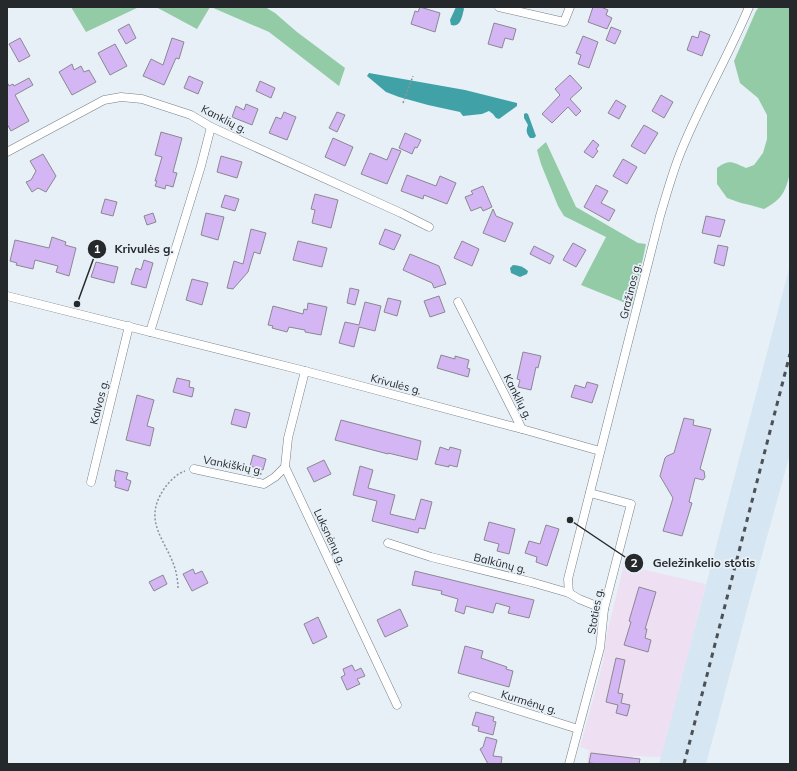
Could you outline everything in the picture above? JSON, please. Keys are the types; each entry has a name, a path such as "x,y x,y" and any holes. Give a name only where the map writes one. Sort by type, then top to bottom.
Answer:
{"street":[{"path":"499,7 564,22 570,7"},
{"name":"Gražinos g.","path":"569,593 568,579 670,182 695,118 716,78 749,7"},
{"name":"Kanklių g.","path":"7,152 104,100 121,97 142,99 191,115 211,127 429,227"},
{"path":"150,332 201,166 211,127"},
{"name":"Krivulės g.","path":"7,296 305,371 522,429"},
{"name":"Kanklių g.","path":"458,302 522,429 600,451"},
{"name":"Kalvos g.","path":"91,482 129,326"},
{"path":"285,467 288,438 305,371"},
{"name":"Vankiškių g.","path":"194,469 264,484 275,477 285,467"},
{"name":"Luksnėnų g.","path":"285,467 397,705"},
{"name":"Stoties g.","path":"569,764 600,648 604,609 631,504 590,493"},
{"name":"Balkūnų g.","path":"388,543 431,558 531,582 569,593 579,599 604,609"},
{"name":"Kurmėnų g.","path":"473,696 578,729"}],"path":[{"path":"402,104 413,76"},
{"path":"178,588 176,572 156,526 154,510 160,495 169,482 183,471 194,469"}],"shaded area":[{"path":"790,265 790,454 706,764 659,764"},
{"path":"624,565 706,584 661,757 633,756 631,764 587,764 589,750 580,747 603,663 607,633"}],"green space":[{"path":"71,7 139,7 86,32"},
{"path":"156,7 210,7 197,29"},
{"path":"211,7 265,7 275,13 297,32 345,68 339,86 269,32"},
{"path":"759,7 790,7 790,173 782,195 775,202 764,209 727,198 717,184 717,168 728,162 746,168 754,165 763,153 767,139 767,115 758,98 740,83 734,61"},
{"path":"546,142 576,207 638,243 646,244 633,306 581,285 606,237 564,216 558,206 537,150"}],"water":[{"path":"456,7 463,7 463,15 457,25 451,25 450,20"},
{"path":"369,73 465,90 517,103 517,106 499,119 489,111 482,114 463,116 460,112 428,105 386,92 367,76"},
{"path":"524,114 528,114 536,136 534,138 530,138 527,133 528,125 524,118"},
{"path":"513,265 525,268 528,271 527,274 520,277 511,273 510,268"}],"building":[{"path":"420,7 440,13 435,32 411,24 415,11 418,12"},
{"path":"593,7 601,7 608,10 606,15 612,18 607,29 588,22"},
{"path":"494,23 516,29 513,40 505,38 502,48 488,44"},
{"path":"129,24 136,38 126,44 118,30"},
{"path":"611,27 621,31 615,44 606,40"},
{"path":"700,31 710,35 702,56 687,50 692,36 698,38"},
{"path":"583,36 598,42 589,68 578,64 581,55 576,53"},
{"path":"20,38 30,56 19,62 9,44"},
{"path":"172,38 184,42 179,59 176,58 164,85 143,76 151,59 163,65"},
{"path":"115,44 127,66 110,75 98,53"},
{"path":"72,64 74,70 81,66 84,72 89,70 96,82 72,95 59,72"},
{"path":"570,75 582,88 570,99 581,111 576,116 568,107 552,123 542,114 560,95 555,89"},
{"path":"189,76 203,82 198,94 184,88"},
{"path":"29,78 33,85 15,95 29,121 11,131 7,124 7,82 9,86 13,84 14,86"},
{"path":"260,81 275,88 271,98 256,91"},
{"path":"661,95 673,102 664,118 652,111"},
{"path":"616,100 626,106 619,119 608,113"},
{"path":"246,104 258,109 252,125 232,117 236,106 244,110"},
{"path":"284,112 296,117 287,140 269,133 276,117 281,119"},
{"path":"337,112 345,115 337,132 329,128"},
{"path":"644,125 658,133 645,154 631,146"},
{"path":"161,132 182,138 173,172 177,173 173,187 166,185 165,189 155,186 162,157 155,155"},
{"path":"405,133 421,140 417,148 415,147 412,154 399,148"},
{"path":"333,138 353,147 345,166 325,157"},
{"path":"593,140 599,145 596,149 598,151 593,158 584,152"},
{"path":"392,148 401,151 387,184 361,174 370,153 387,160"},
{"path":"43,154 56,176 46,192 38,188 32,192 26,182 31,180 36,171 30,161"},
{"path":"221,156 242,162 237,178 217,172"},
{"path":"623,159 637,167 627,184 613,176"},
{"path":"407,175 436,186 440,176 456,183 447,204 424,195 423,199 401,191"},
{"path":"596,185 608,191 601,203 615,210 609,221 584,207"},
{"path":"483,186 492,207 483,211 481,207 471,211 465,197 473,194 471,191"},
{"path":"315,194 338,200 331,228 312,223 315,210 311,209"},
{"path":"225,195 239,199 235,211 221,207"},
{"path":"105,199 117,202 113,216 101,213"},
{"path":"493,209 496,216 513,223 505,242 483,233"},
{"path":"153,213 156,222 147,225 144,216"},
{"path":"206,213 224,217 218,240 201,235"},
{"path":"706,216 725,220 720,237 702,233"},
{"path":"251,229 266,233 260,254 254,252 248,272 233,289 227,288 234,261 243,264"},
{"path":"385,229 401,235 394,250 379,244"},
{"path":"52,237 66,242 65,245 76,248 69,276 56,272 58,266 35,260 33,269 16,265 17,263 10,261 15,240 49,248"},
{"path":"298,241 327,248 322,267 293,260"},
{"path":"462,241 479,249 472,266 454,258"},
{"path":"573,243 586,250 576,267 563,260"},
{"path":"718,245 728,247 724,266 714,263"},
{"path":"534,246 554,256 550,264 530,254"},
{"path":"410,254 439,266 446,284 434,288 432,283 403,270"},
{"path":"144,260 153,263 146,288 131,284 136,268 141,270"},
{"path":"96,262 118,267 114,283 91,277"},
{"path":"192,279 208,283 202,305 186,300"},
{"path":"350,288 359,290 355,305 347,303"},
{"path":"439,296 445,312 430,317 424,301"},
{"path":"388,298 401,301 397,316 384,312"},
{"path":"365,302 381,306 375,331 359,327 354,347 339,343 345,322 359,325"},
{"path":"308,303 327,307 321,335 289,327 287,332 272,328 273,326 268,325 273,306 303,314 304,309 307,310"},
{"path":"523,352 541,356 538,368 536,367 531,390 518,387 520,380 517,379"},
{"path":"441,355 455,359 455,356 469,360 467,368 470,369 468,377 437,368"},
{"path":"177,378 190,381 189,387 194,388 192,397 173,392"},
{"path":"587,382 598,385 592,403 571,397 575,385 585,388"},
{"path":"137,395 154,400 147,426 154,428 150,446 126,440"},
{"path":"235,409 250,413 246,428 231,424"},
{"path":"684,418 694,420 693,425 711,429 700,469 704,471 705,477 703,480 695,478 689,502 692,503 682,536 663,531 673,498 660,476 665,458 674,453"},
{"path":"341,420 421,441 417,460 335,440"},
{"path":"440,447 449,450 450,447 461,450 457,467 435,464"},
{"path":"253,455 266,459 263,470 250,466"},
{"path":"324,460 331,474 314,482 307,468"},
{"path":"360,466 373,470 368,488 395,495 390,514 415,520 421,499 432,502 425,529 419,528 418,533 372,521 377,501 353,495"},
{"path":"116,470 128,473 126,479 131,481 128,491 115,487 116,481 114,481"},
{"path":"489,522 515,529 509,554 497,551 499,544 484,540"},
{"path":"546,525 559,529 547,566 536,562 537,557 525,553 529,541 540,544"},
{"path":"193,569 195,574 202,571 208,583 192,591 183,574"},
{"path":"415,571 534,600 529,618 508,613 510,607 496,603 493,613 466,606 464,614 455,611 458,599 441,594 442,591 412,585"},
{"path":"163,575 167,584 154,591 149,582"},
{"path":"639,587 656,592 645,629 647,629 645,638 651,640 648,652 624,645"},
{"path":"400,609 408,626 385,637 377,620"},
{"path":"318,617 327,637 313,644 304,624"},
{"path":"465,646 483,651 481,658 507,667 506,669 513,671 509,687 458,673"},
{"path":"616,658 625,660 618,693 623,694 621,703 630,705 627,716 616,713 618,705 606,702"},
{"path":"352,665 355,671 361,668 365,676 357,679 360,684 347,690 341,677 345,675 343,669"},
{"path":"476,712 494,717 493,721 496,722 493,735 478,731 479,727 472,725"},
{"path":"486,737 497,740 493,756 502,757 501,764 488,764 480,749 483,747"},
{"path":"591,753 640,759 639,764 589,763"}],"railway":[{"path":"684,764 790,354"}],"place":[{"name":"Krivulės g.","path":"77,304"},
{"name":"Geležinkelio stotis","path":"570,520"}]}
